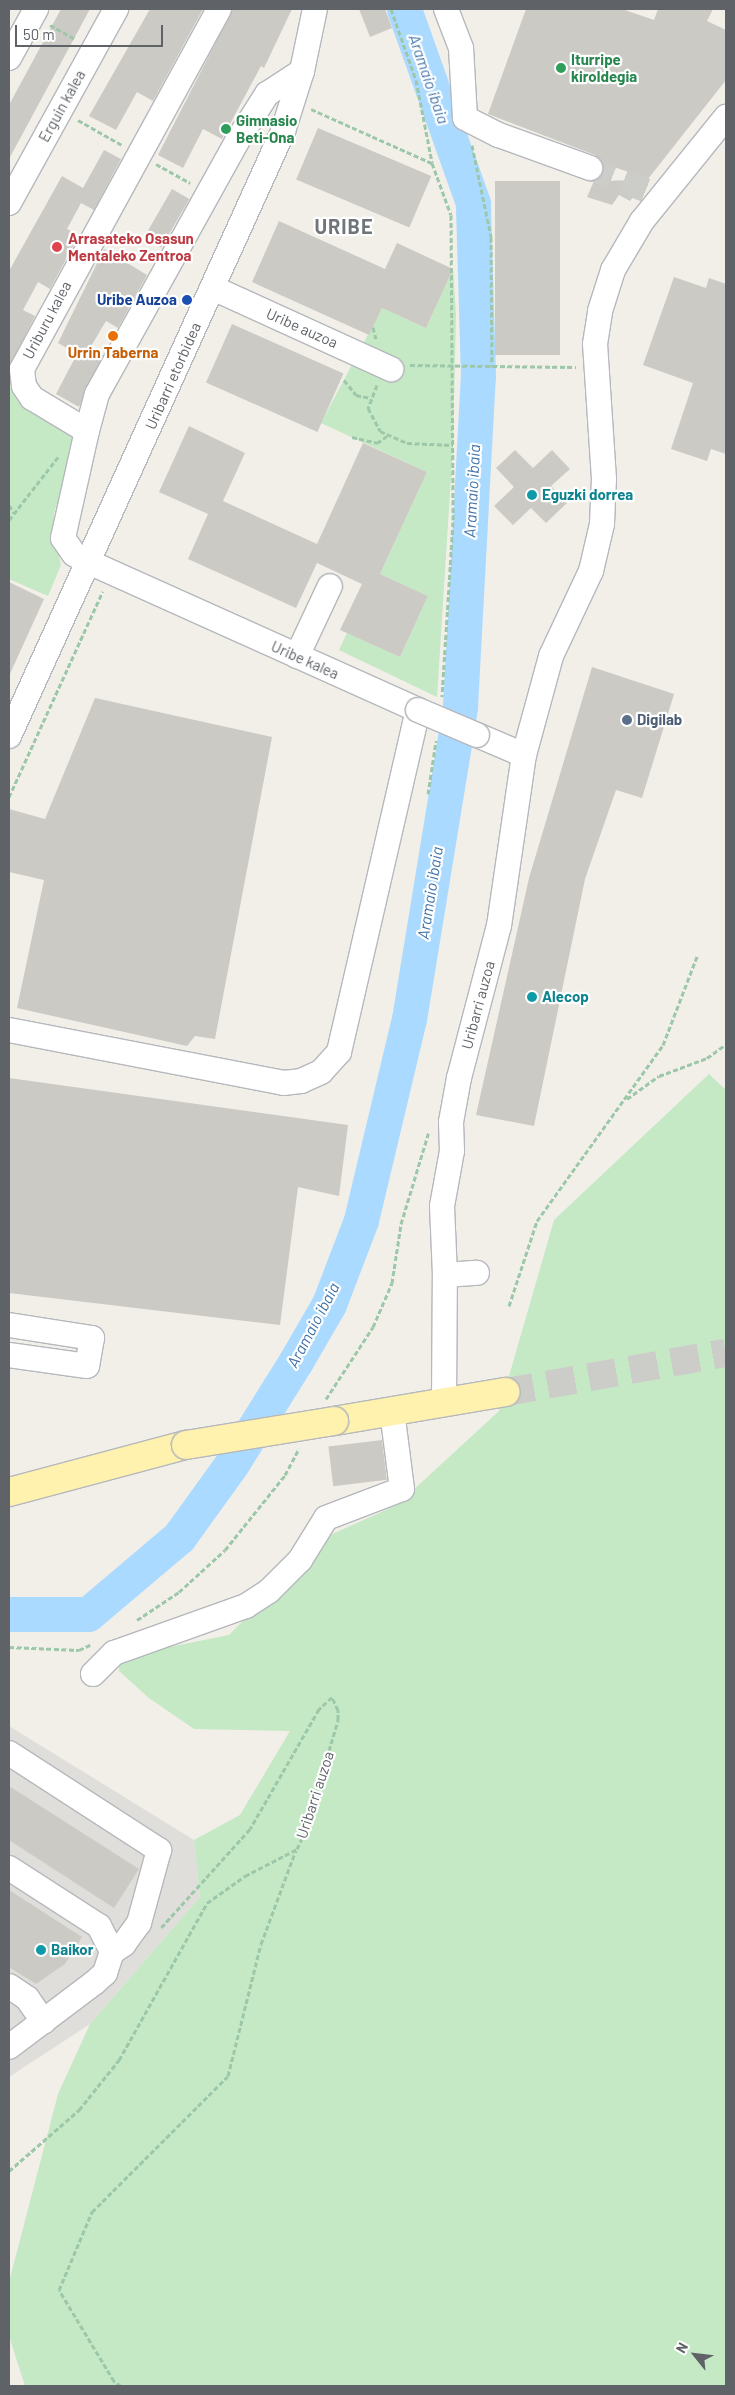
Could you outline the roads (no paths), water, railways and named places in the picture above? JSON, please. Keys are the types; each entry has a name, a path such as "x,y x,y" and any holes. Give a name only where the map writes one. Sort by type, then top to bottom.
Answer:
{"main road":[{"path":"9,1492 186,1445 506,1392"}],"street":[{"name":"Erguin kalea","path":"9,203 116,9"},
{"name":"Uriburu kalea","path":"87,431 32,398 24,386 22,369 219,9"},
{"name":"Uribarri etorbidea","path":"9,736 283,131 302,71 315,9"},
{"path":"446,9 460,48 465,118 499,135 590,168"},
{"path":"9,58 41,16"},
{"path":"88,562 74,554 63,538 87,431 98,394 154,298 207,192 267,94 302,71"},
{"name":"Uribarri auzoa","path":"444,1402 442,1206 452,1151 451,1122 459,1078 499,926 524,755 550,656 591,572 602,524 604,479 595,344 600,311 613,270 660,196 726,117"},
{"name":"Uribe auzoa","path":"212,288 391,369"},
{"name":"Uribe kalea","path":"88,562 418,710 524,755"},
{"path":"297,656 330,586"},
{"path":"9,1030 283,1083 302,1081 320,1072 339,1052 410,728 418,710"},
{"path":"444,1265 477,1274"},
{"path":"9,1325 92,1338 87,1366 9,1355"},
{"path":"93,1674 114,1653 246,1606 269,1591 300,1560 326,1518 402,1489 392,1411"},
{"path":"9,1753 159,1850 139,1923 124,1944 112,1952 105,1972 44,2022 9,2047"},
{"path":"9,1868 99,1926 112,1952"},
{"path":"9,1986 27,1998 44,2022"}],"waterway":[{"name":"Aramaio ibaia","path":"9,1614 88,1614 179,1537 231,1465 329,1304 361,1220 409,1019 460,706 478,376 473,203 404,9"}],"tunnel":[{"path":"590,168 660,196"},
{"path":"506,1392 726,1353"}],"place":[{"name":"Iturripe kiroldegia","path":"561,68"},
{"name":"Gimnasio Beti-Ona","path":"226,129"},
{"name":"Arrasateko Osasun Mentaleko Zentroa","path":"57,247"},
{"name":"Uribe Auzoa","path":"187,300"},
{"name":"Urrin Taberna","path":"113,336"},
{"name":"Eguzki dorrea","path":"532,495"},
{"name":"Digilab","path":"627,720"},
{"name":"Alecop","path":"532,997"},
{"name":"Baikor","path":"41,1950"}],"district":[{"name":"URIBE","path":"344,226"}]}
